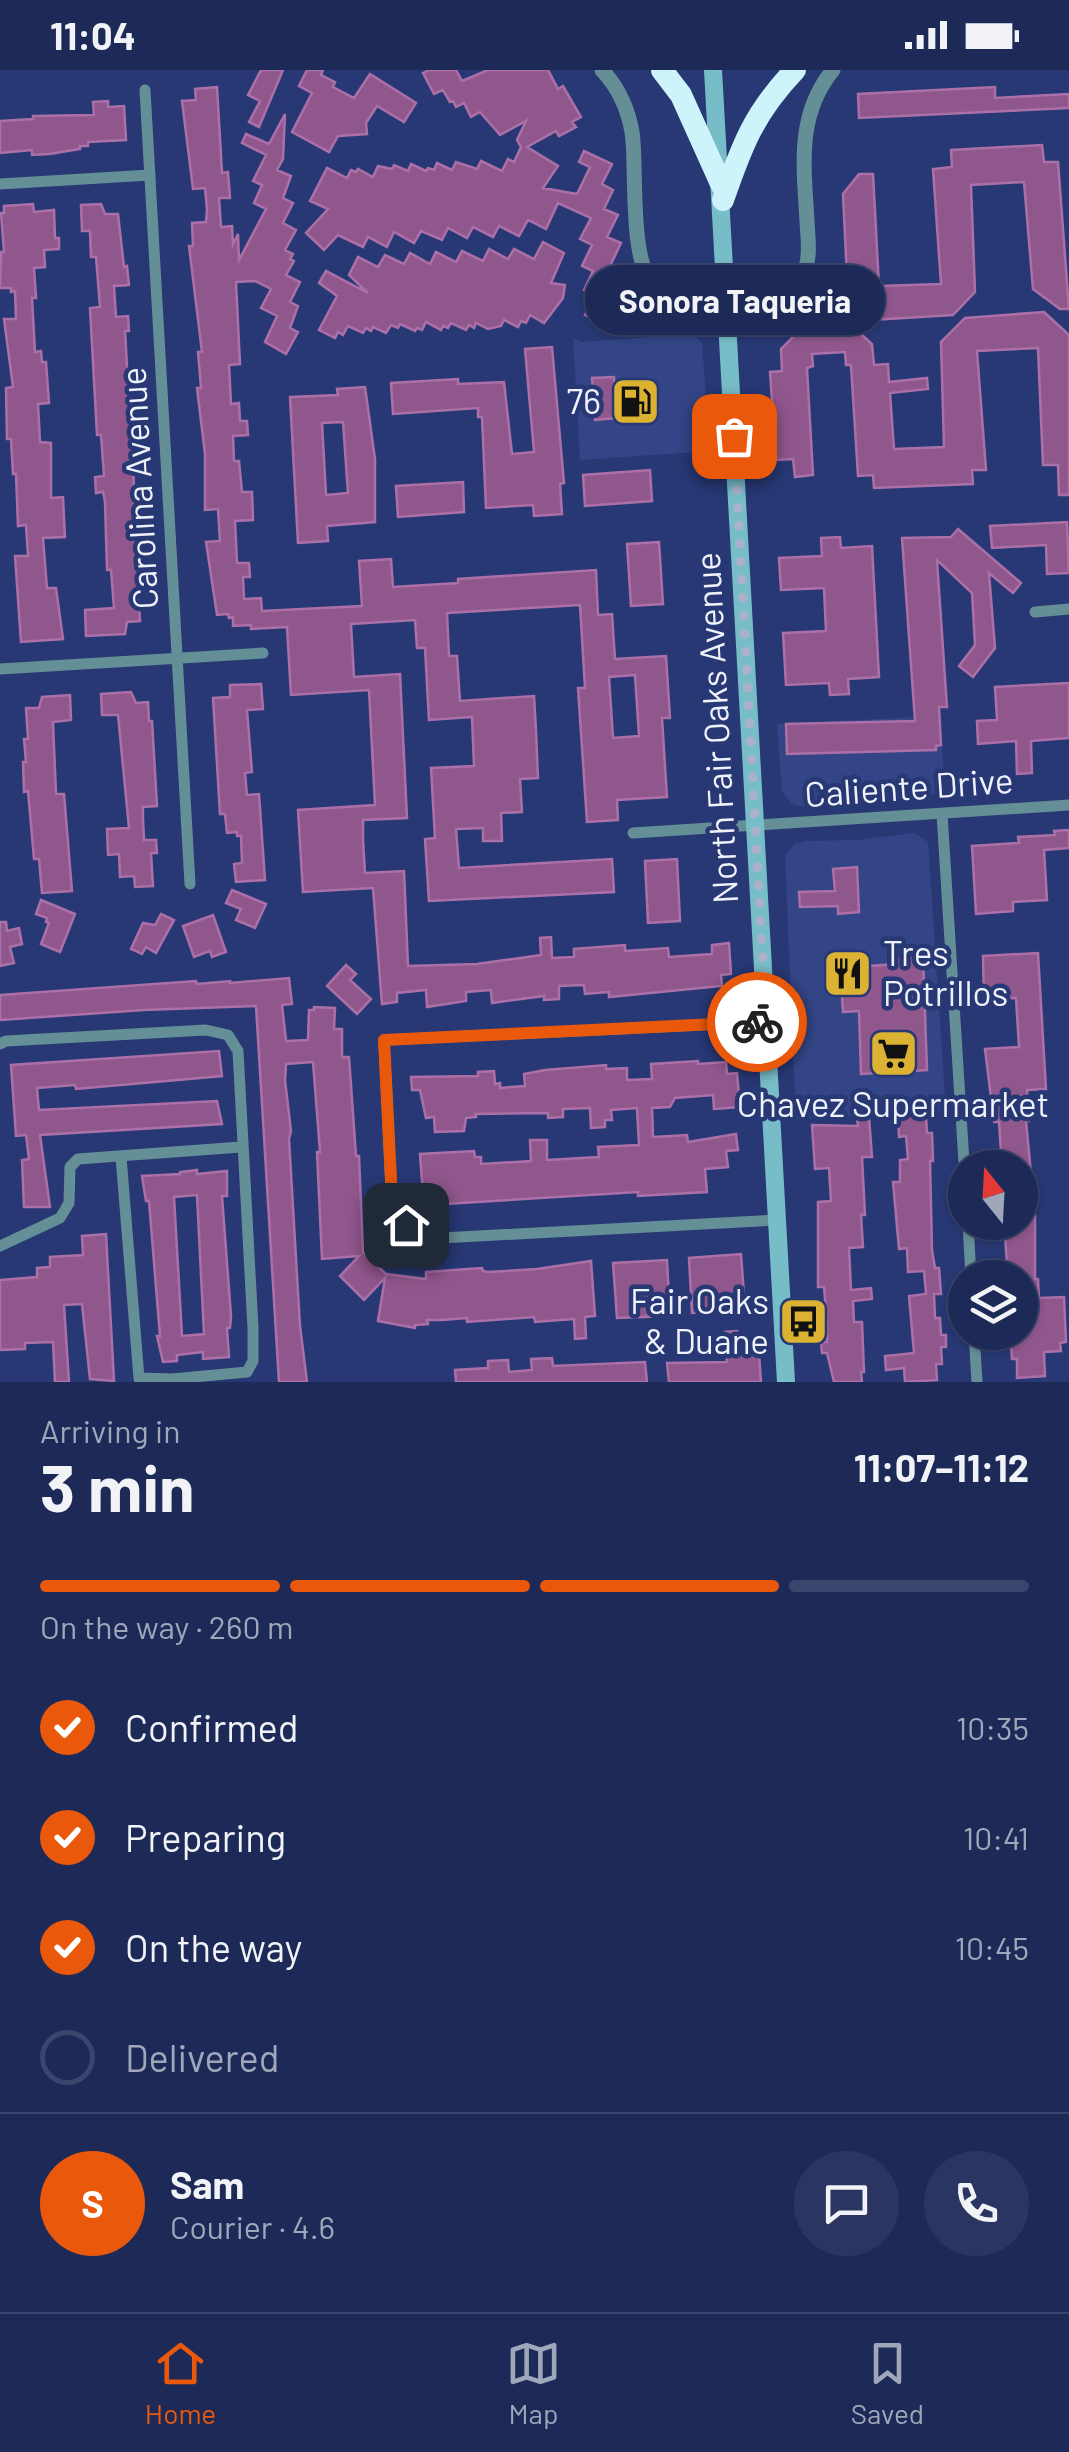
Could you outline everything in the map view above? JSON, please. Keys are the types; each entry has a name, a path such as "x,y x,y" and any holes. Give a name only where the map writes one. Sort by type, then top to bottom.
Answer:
{"highway":[{"path":"662,70 681,96 722,193"},
{"path":"722,193 757,117 796,70"}],"main road":[{"name":"North Fair Oaks Avenue","path":"713,70 786,1382"}],"street":[{"path":"602,70 620,96 632,132 639,248 646,277 657,290 668,295 728,296 784,290 803,276 808,265 805,122 834,70"},
{"name":"Carolina Avenue","path":"145,90 190,884"},
{"path":"0,184 150,175"},
{"path":"1036,612 1069,610"},
{"path":"0,669 263,653"},
{"name":"Caliente Drive","path":"634,833 1069,805"},
{"path":"942,814 963,1150"},
{"path":"766,1022 384,1040 392,1200 406,1225 426,1236 441,1238 778,1220"},
{"path":"0,1044 206,1030 228,1035 238,1051 253,1361 247,1372 160,1381 138,1378 120,1157"},
{"path":"0,1246 60,1218 69,1203 70,1167 78,1159 240,1148"},
{"path":"975,1350 977,1382"}],"shaded area":[{"path":"692,334 702,343 710,451 580,460 573,338 583,342"},
{"path":"940,716 945,793 803,807 792,804 782,792 777,724"},
{"path":"915,833 928,842 946,1112 796,1119 785,855 795,844 807,841"}],"building":[{"path":"261,70 283,70 259,127 249,122 260,101 248,95"},
{"path":"307,70 323,70 321,75 335,82 333,87 354,98 370,74 416,103 404,122 377,106 366,123 367,134 338,136 329,152 292,132 312,93 299,86"},
{"path":"456,70 462,81 488,70 548,70 558,89 563,86 581,117 572,122 576,127 559,136 556,131 527,147 558,166 543,188 577,194 590,167 579,162 584,151 612,164 602,184 613,190 604,209 618,215 607,237 621,243 611,264 623,270 613,289 625,294 614,316 623,320 617,331 585,315 595,296 584,290 593,271 582,266 592,245 580,239 591,218 558,203 546,229 528,220 519,236 499,226 493,237 473,227 467,238 448,228 442,240 421,231 414,243 394,232 387,247 368,237 363,247 338,235 324,250 306,233 328,209 310,201 327,168 347,178 351,170 358,169 373,177 378,166 392,169 394,165 408,171 411,164 426,171 434,170 437,163 452,170 456,162 477,169 481,161 502,171 508,159 514,162 521,147 517,140 526,121 500,135 480,112 471,117 464,103 456,107 443,90 434,94 423,73"},
{"path":"217,87 222,173 228,172 230,198 219,198 221,227 232,226 233,244 238,234 239,260 266,209 254,203 262,185 253,181 266,155 242,143 246,134 269,144 285,114 283,159 277,170 291,176 283,198 293,203 283,223 296,230 285,250 293,254 290,259 294,261 286,275 300,282 290,302 298,306 290,328 298,332 286,354 265,342 277,316 261,308 271,289 255,281 236,282 240,364 229,365 231,404 239,403 240,421 247,421 248,435 233,436 234,461 239,461 242,492 252,492 253,520 235,521 237,563 249,563 250,577 243,577 244,599 261,598 262,611 362,606 359,561 391,559 393,587 596,570 598,615 612,614 615,659 666,656 670,718 662,718 667,797 617,800 618,820 587,822 578,688 585,688 580,605 447,613 449,656 457,656 460,701 534,696 536,730 538,778 520,779 522,812 501,813 502,841 483,841 483,828 456,829 459,868 612,859 614,892 429,901 425,839 435,838 431,768 474,766 472,717 429,720 425,648 417,648 415,620 351,624 354,677 400,674 407,818 363,820 363,840 365,873 404,871 408,966 477,964 541,955 540,938 551,937 552,958 574,957 574,949 625,945 625,951 668,948 669,957 712,954 712,945 729,943 731,974 721,975 722,986 609,997 609,992 585,994 584,985 559,986 559,999 544,1000 544,996 492,1003 491,990 466,992 466,1001 427,1007 426,990 397,993 397,1002 382,1004 373,888 303,892 298,810 375,805 369,690 291,695 287,627 233,626 233,617 217,615 206,542 220,541 218,509 205,510 205,454 197,388 201,388 198,352 202,352 189,246 193,246 192,223 206,222 207,210 205,188 193,189 182,101 196,100 195,89","holes":["635,675 639,736 613,738 609,677"]},
{"path":"995,87 995,98 1069,94 1069,108 859,118 858,94"},
{"path":"108,101 108,107 124,106 126,140 88,142 88,146 80,149 50,154 32,155 32,150 0,153 0,121 94,115 93,102"},
{"path":"1042,145 1044,162 1058,162 1069,309 1060,309 1033,289 1024,182 971,185 975,292 953,315 872,320 848,299 843,194 859,174 873,174 879,286 941,284 933,169 952,167 951,150"},
{"path":"33,204 34,212 54,210 55,238 59,238 59,249 44,250 45,267 34,268 36,298 32,298 35,352 41,351 42,362 46,362 49,403 38,404 40,442 51,443 51,498 63,497 65,537 43,538 47,588 56,588 63,639 21,642 15,556 28,556 26,525 18,526 16,474 11,439 7,439 6,388 13,387 4,319 16,319 15,291 0,288 4,252 1,213 4,206"},
{"path":"101,204 105,214 118,214 124,267 127,266 129,285 114,286 116,317 128,316 128,383 136,421 134,505 138,505 139,554 143,554 144,568 140,568 138,591 140,621 127,622 125,634 86,636 85,610 114,608 111,570 107,570 105,502 103,492 96,493 95,477 104,476 101,435 97,435 90,308 100,307 96,257 91,257 90,231 82,231 81,205"},
{"path":"543,242 564,253 551,283 565,285 563,298 544,323 530,315 518,327 504,320 501,326 488,329 476,323 466,330 451,323 441,330 426,322 422,330 400,324 398,328 391,325 386,333 373,327 363,333 348,326 343,335 338,332 335,338 319,330 337,296 319,283 326,271 368,293 349,275 358,257 378,267 385,255 404,264 410,253 430,264 436,252 456,262 462,251 483,261 489,249 508,259 514,249 534,259"},
{"path":"1044,312 1069,335 1069,495 1059,495 1058,465 1043,465 1038,348 977,351 986,470 972,470 973,484 874,488 873,475 858,476 851,365 846,365 845,352 812,354 813,366 807,368 813,475 795,477 793,459 776,460 770,372 782,371 781,349 805,325 847,321 872,344 874,365 888,364 889,382 927,378 928,389 890,393 894,449 944,447 941,342 965,318"},
{"path":"552,347 564,483 560,484 562,514 534,516 533,505 486,508 482,417 478,417 478,408 393,414 391,383 458,379 458,384 504,382 512,454 534,452 525,349"},
{"path":"614,377 615,396 657,395 658,410 616,411 617,418 595,420 592,378"},
{"path":"365,387 375,459 375,522 327,526 328,541 298,543 290,397 338,395 337,389","holes":["343,422 348,493 326,495 322,423"]},
{"path":"650,470 652,501 585,506 583,475"},
{"path":"463,482 464,512 398,517 396,486"},
{"path":"1067,522 1069,573 1047,574 1046,545 992,548 990,526"},
{"path":"958,529 1021,583 1013,593 989,573 995,648 973,677 959,666 975,645 972,593 937,560 947,707 939,707 941,745 936,750 787,754 786,724 915,721 902,538 951,537"},
{"path":"840,537 841,548 872,546 879,677 848,679 849,694 830,695 829,683 786,685 783,633 826,631 824,588 781,590 779,558 822,556 821,538"},
{"path":"659,542 663,604 631,606 627,544"},
{"path":"1069,683 1069,738 1031,741 1032,773 1017,774 1016,741 978,744 977,721 997,720 995,687"},
{"path":"261,684 263,709 247,710 252,772 245,773 247,795 259,794 265,880 236,882 234,864 242,863 241,836 237,832 227,833 225,814 220,814 213,698 230,697 230,685"},
{"path":"131,692 136,703 148,702 152,721 157,806 143,807 143,819 144,840 156,840 157,853 151,853 153,886 135,887 134,876 120,877 119,854 108,855 107,829 129,828 118,715 102,715 101,694"},
{"path":"70,695 71,720 53,722 56,794 64,794 72,891 42,893 39,859 34,859 28,791 24,792 26,708 39,708 42,697"},
{"path":"1069,830 1069,848 1044,850 1047,900 1013,902 1013,911 976,914 972,846 1019,843 1018,837 1055,835 1054,831"},
{"path":"677,859 680,921 648,923 645,861"},
{"path":"857,867 859,912 838,914 838,906 800,907 799,892 835,891 833,869"},
{"path":"232,890 266,904 255,928 236,920 241,909 226,903"},
{"path":"41,900 75,914 60,952 41,944 49,923 36,914"},
{"path":"161,914 174,920 156,953 146,947 142,954 131,949 143,923 155,925"},
{"path":"213,915 226,952 212,957 210,951 194,957 183,926"},
{"path":"0,922 6,922 7,931 19,928 22,944 10,947 14,963 0,966"},
{"path":"1038,953 1046,1089 1027,1090 1029,1150 1001,1150 999,1122 994,1122 985,1049 1019,1047 1016,998 984,1000 983,956"},
{"path":"923,957 927,1070 861,1074 859,1011 843,1012 840,968 898,964 898,959"},
{"path":"346,965 356,974 350,980 371,999 357,1014 327,986"},
{"path":"289,978 292,1004 282,1005 286,1041 308,1040 309,1010 314,1007 335,1008 334,1029 342,1029 342,1057 349,1057 359,1156 363,1252 386,1274 426,1279 426,1272 537,1269 591,1261 595,1316 585,1317 586,1338 575,1339 574,1319 427,1320 428,1324 415,1328 378,1321 385,1278 364,1300 340,1276 359,1256 322,1259 313,1062 286,1064 300,1326 307,1382 279,1382 256,1006 0,1020 0,995"},
{"path":"219,1051 222,1076 76,1089 75,1085 37,1088 39,1110 217,1101 222,1124 40,1135 50,1207 24,1207 22,1160 29,1159 26,1135 16,1136 11,1065"},
{"path":"726,1062 727,1074 737,1073 740,1107 714,1109 713,1095 675,1098 670,1107 652,1108 653,1137 687,1135 688,1142 736,1134 738,1150 726,1151 728,1167 705,1169 707,1192 638,1196 638,1192 424,1208 420,1154 474,1151 475,1157 481,1157 481,1164 531,1161 530,1140 547,1140 547,1160 599,1157 598,1147 639,1145 637,1108 611,1110 612,1120 605,1120 605,1127 591,1128 590,1108 563,1109 563,1117 548,1118 548,1113 475,1114 476,1117 466,1118 464,1131 435,1132 434,1117 426,1118 420,1090 412,1090 411,1077 478,1076 478,1072 494,1071 495,1084 500,1083 500,1088 525,1086 524,1074 545,1070 606,1065 606,1069 627,1068 627,1080 652,1079 651,1064"},
{"path":"926,1115 927,1133 932,1133 932,1250 935,1268 939,1268 941,1294 934,1294 935,1318 940,1318 946,1347 941,1347 942,1364 936,1364 937,1380 905,1382 904,1368 886,1370 885,1356 914,1353 909,1296 926,1294 924,1271 908,1272 907,1248 899,1249 893,1182 900,1182 900,1160 908,1159 906,1136 899,1137 898,1116"},
{"path":"869,1117 872,1157 862,1157 863,1247 849,1248 851,1290 871,1288 872,1299 853,1301 854,1322 862,1322 864,1372 862,1382 834,1382 827,1353 822,1353 821,1342 827,1342 827,1324 824,1287 818,1287 818,1202 831,1201 829,1168 815,1169 812,1125 858,1126 857,1118"},
{"path":"227,1171 227,1196 222,1196 231,1316 227,1328 229,1357 203,1359 203,1352 177,1355 177,1361 163,1362 157,1336 149,1201 142,1176","holes":["197,1195 204,1334 182,1336 174,1197"]},
{"path":"106,1234 114,1381 90,1379 82,1304 64,1305 69,1382 55,1382 53,1342 25,1343 25,1349 0,1350 0,1280 37,1277 37,1268 50,1267 50,1257 83,1255 82,1236"},
{"path":"1005,1240 1035,1240 1035,1260 1007,1260"},
{"path":"741,1254 745,1309 692,1313 689,1258"},
{"path":"667,1260 670,1316 617,1318 613,1263"},
{"path":"1038,1279 1039,1298 1064,1297 1066,1342 1060,1343 1061,1351 1044,1352 1045,1376 1017,1378 1017,1359 1012,1359 1011,1350 1038,1350"},
{"path":"737,1331 738,1355 759,1354 761,1382 669,1382 667,1363 727,1362 725,1332"},
{"path":"552,1358 553,1366 645,1362 647,1382 456,1382 455,1370 488,1368 488,1361 508,1360 509,1372 532,1370 531,1359"}],"way so far":[{"path":"734,436 766,1022 757,1022"}],"place":[{"name":"76","path":"636,402"},
{"name":"Sonora Taqueria","path":"734,436"},
{"name":"Tres Potrillos","path":"848,974"},
{"name":"Chavez Supermarket","path":"893,1053"},
{"name":"Fair Oaks & Duane","path":"804,1322"}],"route":[{"path":"406,1225 392,1200 384,1040 757,1022"}]}
